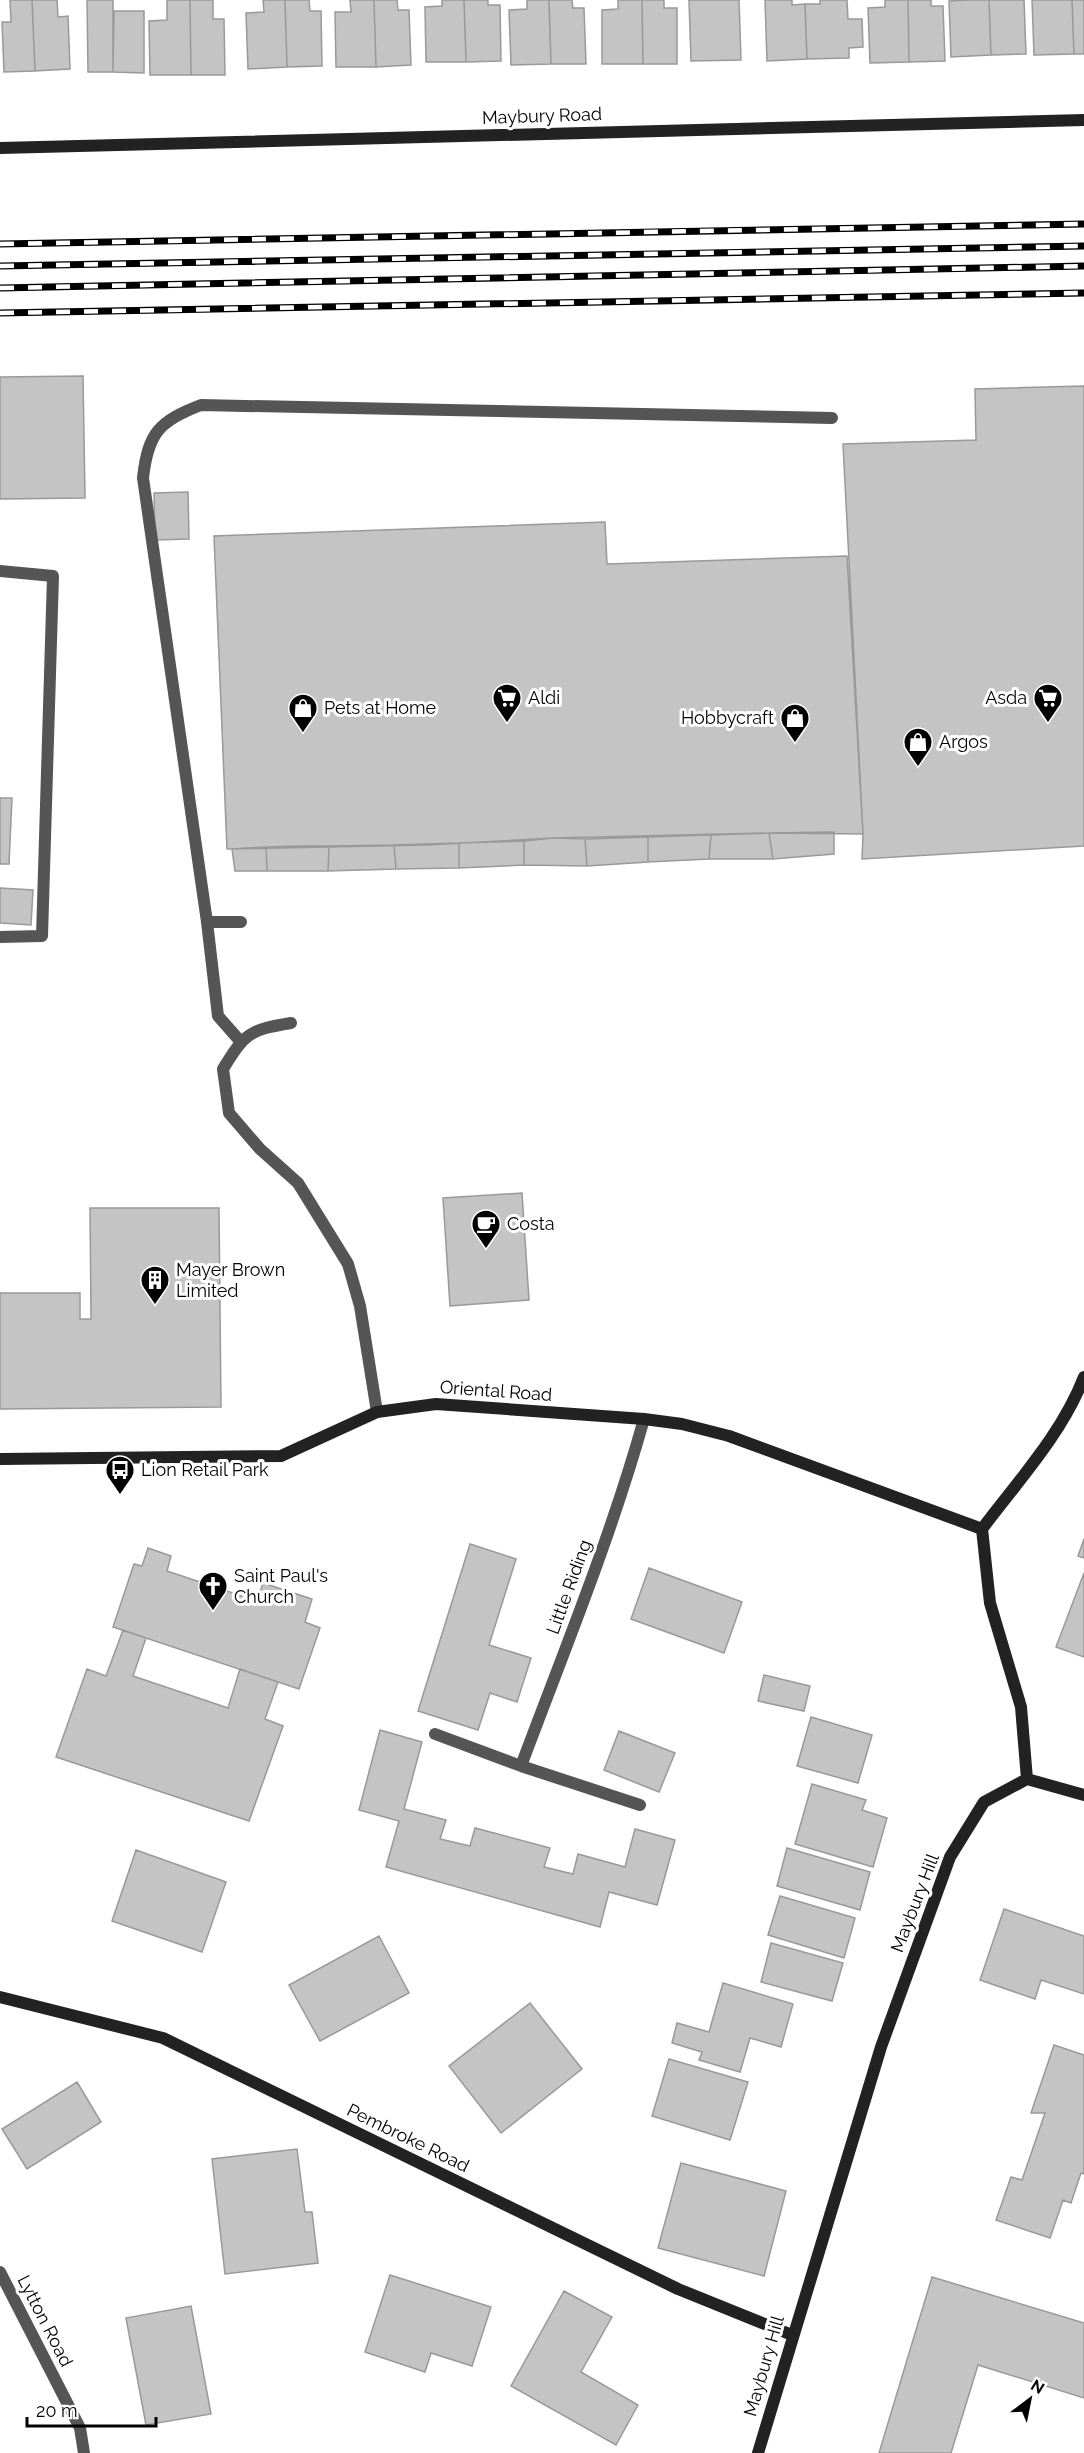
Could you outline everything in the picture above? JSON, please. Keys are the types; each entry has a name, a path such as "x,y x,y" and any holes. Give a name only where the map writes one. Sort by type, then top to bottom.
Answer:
{"street":[{"name":"Maybury Road","path":"0,148 1084,120"},
{"path":"240,1041 218,1016 207,922 143,478 146,453 155,433 174,415 201,405 832,418"},
{"path":"0,571 53,576 42,936 0,937"},
{"path":"207,922 241,922"},
{"path":"291,1023 259,1028 240,1041 222,1069 229,1113 260,1149 297,1183 348,1264 360,1306 377,1412"},
{"path":"1084,1377 1068,1412 982,1529 990,1602 1021,1707 1027,1779 1084,1795"},
{"name":"Oriental Road","path":"0,1459 281,1456 377,1412 436,1404 644,1419 682,1424 729,1436 982,1529"},
{"name":"Little Riding","path":"521,1766 597,1564 629,1472 644,1419"},
{"path":"435,1734 521,1766 639,1805"},
{"name":"Maybury Hill","path":"758,2453 881,2047 950,1857 984,1802 1027,1779"},
{"name":"Pembroke Road","path":"0,1997 163,2038 678,2289 792,2335"},
{"name":"Lytton Road","path":"0,2272 80,2428 84,2453"}],"building":[{"path":"10,0 32,0 35,71 4,72 2,22 11,22"},
{"path":"32,0 57,0 58,17 68,16 70,69 35,71"},
{"path":"87,0 113,0 113,72 88,72"},
{"path":"167,0 190,0 191,75 150,75 149,21 167,20"},
{"path":"190,0 213,0 213,19 224,19 225,75 191,75"},
{"path":"263,0 285,0 287,67 248,69 246,13 264,12"},
{"path":"285,0 309,0 310,11 321,11 322,66 287,67"},
{"path":"350,0 374,0 376,67 336,67 335,12 351,12"},
{"path":"374,0 397,0 398,10 409,10 411,65 376,67"},
{"path":"442,0 464,0 466,62 426,62 425,7 442,6"},
{"path":"464,0 488,0 488,5 500,5 501,61 466,62"},
{"path":"527,0 549,0 551,64 511,65 509,10 527,9"},
{"path":"549,0 572,0 573,8 584,8 586,64 551,64"},
{"path":"618,0 642,0 643,64 602,64 602,10 618,9"},
{"path":"642,0 664,0 664,8 677,8 677,64 643,64"},
{"path":"689,0 739,0 741,60 691,61"},
{"path":"765,0 792,0 792,5 805,4 807,59 767,61"},
{"path":"820,0 847,0 848,19 862,19 863,47 849,48 849,58 807,59 805,4 820,4"},
{"path":"885,0 908,0 909,62 870,63 868,8 885,7"},
{"path":"908,0 931,0 931,6 943,6 945,61 909,62"},
{"path":"989,0 991,55 951,57 949,1"},
{"path":"989,0 1024,0 1026,54 991,55"},
{"path":"1032,0 1072,0 1074,54 1034,55"},
{"path":"1072,0 1084,0 1084,54 1074,54"},
{"path":"114,11 144,11 144,73 113,72"},
{"path":"83,376 85,498 0,499 0,377"},
{"path":"1084,386 1084,846 862,859 863,834 843,444 976,440 975,389"},
{"path":"188,492 189,539 155,540 154,493"},
{"path":"605,522 607,564 847,556 863,834 769,833 553,838 427,845 227,849 214,536"},
{"path":"0,798 12,798 9,864 0,864"},
{"path":"834,832 834,854 773,859 769,833"},
{"path":"769,833 773,859 709,859 711,835"},
{"path":"711,835 709,859 648,862 648,837"},
{"path":"648,837 648,862 587,866 585,839"},
{"path":"553,838 585,839 587,866 524,865 524,841"},
{"path":"524,841 524,865 459,868 459,843"},
{"path":"459,843 459,868 396,869 394,845"},
{"path":"394,845 396,869 328,871 329,846"},
{"path":"329,846 328,871 267,871 266,847"},
{"path":"266,847 267,871 235,871 232,849"},
{"path":"0,888 33,890 31,925 0,923"},
{"name":"Costa","path":"522,1193 529,1300 450,1306 443,1198"},
{"name":"Mayer Brown Limited","path":"90,1208 219,1208 221,1407 0,1409 0,1293 80,1293 80,1319 91,1319"},
{"path":"1084,1539 1084,1558 1078,1556"},
{"path":"470,1544 516,1559 489,1645 531,1658 517,1702 490,1693 478,1730 418,1711"},
{"name":"Saint Paul's Church","path":"148,1548 171,1556 167,1571 257,1601 263,1583 312,1599 305,1622 320,1628 299,1689 113,1627 134,1564 142,1566"},
{"path":"649,1568 742,1602 724,1653 631,1619"},
{"path":"1084,1573 1084,1657 1056,1647"},
{"path":"123,1630 146,1638 133,1676 228,1708 240,1669 278,1682 265,1719 283,1726 249,1821 56,1757 87,1669 106,1676"},
{"path":"764,1675 810,1686 804,1711 758,1701"},
{"path":"811,1717 872,1735 858,1783 797,1766"},
{"path":"380,1730 422,1742 404,1809 446,1820 440,1839 470,1846 475,1828 550,1848 544,1867 573,1874 578,1854 625,1867 635,1829 675,1840 657,1905 609,1892 600,1927 386,1867 399,1821 359,1810"},
{"path":"619,1731 675,1753 659,1792 604,1770"},
{"path":"812,1784 866,1800 862,1810 887,1818 873,1867 795,1844"},
{"path":"787,1848 870,1872 860,1910 777,1886"},
{"path":"136,1850 226,1882 202,1952 112,1921"},
{"path":"780,1896 855,1918 844,1958 768,1935"},
{"path":"1004,1909 1084,1936 1084,1994 1041,1980 1035,1999 980,1980"},
{"path":"379,1936 409,1993 320,2041 289,1985"},
{"path":"771,1943 843,1963 832,2001 761,1982"},
{"path":"723,1983 793,2004 781,2047 750,2038 740,2072 699,2060 702,2052 672,2043 677,2023 709,2032"},
{"path":"530,2003 582,2069 501,2133 449,2066"},
{"path":"1054,2045 1084,2055 1084,2174 1081,2173 1071,2203 1063,2200 1050,2238 996,2220 1011,2177 1022,2180 1045,2113 1031,2113"},
{"path":"669,2059 748,2082 730,2140 652,2116"},
{"path":"77,2082 101,2122 27,2169 2,2129"},
{"path":"297,2149 305,2212 312,2212 318,2263 225,2274 212,2159"},
{"path":"681,2163 786,2191 764,2276 658,2248"},
{"path":"390,2275 491,2307 472,2366 431,2353 425,2372 365,2352"},
{"path":"932,2277 1084,2323 1084,2398 978,2365 951,2453 879,2453"},
{"path":"564,2291 612,2317 581,2372 638,2405 616,2445 511,2386"},
{"path":"191,2306 211,2414 146,2425 126,2318"}],"railway":[{"path":"0,244 1084,224"},
{"path":"0,266 1084,246"},
{"path":"0,288 1084,266"},
{"path":"0,313 1084,293"}],"place":[{"name":"Aldi","path":"507,724"},
{"name":"Asda","path":"1048,724"},
{"name":"Pets at Home","path":"303,734"},
{"name":"Hobbycraft","path":"795,744"},
{"name":"Argos","path":"918,768"},
{"name":"Costa","path":"486,1250"},
{"name":"Mayer Brown Limited","path":"155,1306"},
{"name":"Lion Retail Park","path":"120,1496"},
{"name":"Saint Paul's Church","path":"213,1612"}]}
